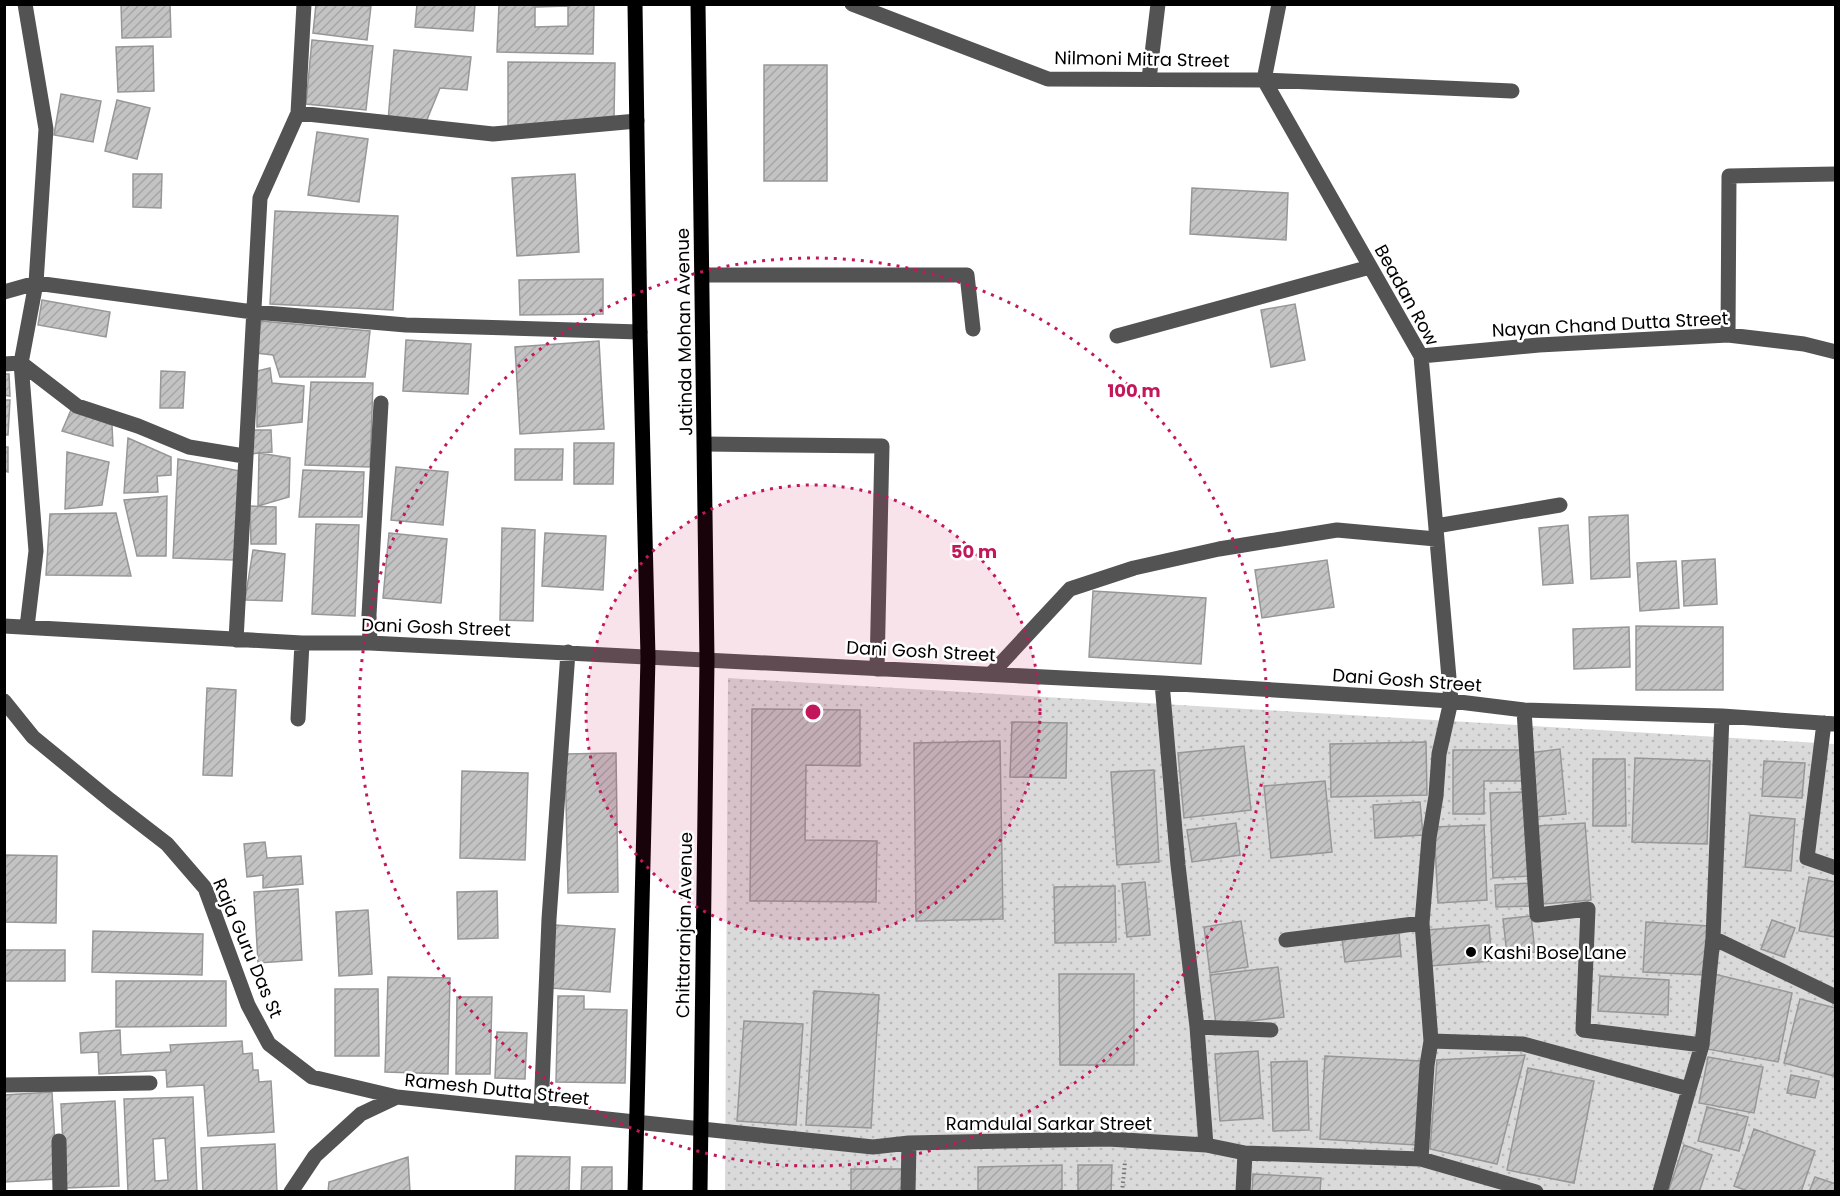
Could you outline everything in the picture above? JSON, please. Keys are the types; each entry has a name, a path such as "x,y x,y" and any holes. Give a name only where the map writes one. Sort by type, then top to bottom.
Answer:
{"main road":[{"path":"635,4 648,657 635,1191"},
{"name":"Jatinda Mohan Avenue","path":"699,4 707,660"},
{"name":"Chittaranjan Avenue","path":"700,1191 707,660"}],"street":[{"path":"25,4 46,129 36,283 21,363 36,551 27,627"},
{"path":"236,640 244,456 260,198 297,113 304,4"},
{"name":"Nilmoni Mitra Street","path":"852,4 1048,79 1264,80 1512,91"},
{"path":"1149,79 1158,4"},
{"path":"1264,80 1279,4"},
{"name":"Beadan Row","path":"1264,80 1421,356 1451,701 1439,753 1422,923 1431,1041 1427,1065 1421,1158"},
{"path":"297,113 493,135 637,121"},
{"path":"1728,335 1729,176 1836,174"},
{"path":"1117,336 1370,267"},
{"path":"702,275 967,275 973,329"},
{"path":"4,292 36,283 253,312 406,325 640,332"},
{"name":"Nayan Chand Dutta Street","path":"1421,356 1539,345 1728,335 1804,344 1836,352"},
{"path":"4,364 21,363 77,406 138,426 189,447 244,456"},
{"path":"370,643 369,615 381,403"},
{"path":"705,444 882,446 876,669"},
{"path":"991,674 1070,589 1134,568 1219,549 1337,530 1436,532 1560,505"},
{"name":"Dani Gosh Street","path":"4,626 236,640 370,643 568,652 1162,683 1451,701 1524,710 1722,716 1830,723"},
{"path":"298,719 302,643"},
{"path":"542,1112 549,919 568,652"},
{"path":"1162,683 1178,866 1197,1027 1206,1145"},
{"name":"Raja Guru Das St","path":"4,701 33,737 167,844 206,888 248,1005 269,1044 312,1077 397,1098"},
{"path":"1524,710 1537,915 1588,909 1583,1030 1702,1045"},
{"path":"1660,1191 1702,1045 1713,938 1722,716"},
{"path":"1830,723 1807,858 1836,868"},
{"path":"1286,940 1422,923"},
{"path":"1713,938 1836,997"},
{"path":"1197,1027 1271,1030"},
{"path":"1431,1041 1523,1044 1689,1089"},
{"path":"4,1085 150,1083"},
{"name":"Ramesh Dutta Street","path":"291,1191 315,1156 361,1114 397,1098 701,1130"},
{"name":"Ramdulal Sarkar Street","path":"701,1130 873,1147 909,1143 1108,1139 1206,1145 1245,1153 1421,1158 1536,1191"},
{"path":"59,1142 60,1191"},
{"path":"908,1191 909,1143"},
{"path":"1243,1191 1245,1153"}],"shaded area":[{"path":"728,678 1835,744 1835,1191 725,1192"}],"building":[{"path":"121,4 170,4 171,37 122,38"},
{"path":"316,4 371,6 367,40 313,33"},
{"path":"417,4 475,4 473,31 415,27"},
{"path":"499,4 594,4 593,54 497,52","holes":["568,6 568,26 535,27 535,7"]},
{"path":"312,40 373,46 366,110 306,104"},
{"path":"153,46 154,91 118,92 116,47"},
{"path":"394,50 471,57 467,90 440,88 426,122 388,121"},
{"path":"508,62 615,63 614,117 508,126"},
{"path":"764,65 827,65 827,181 764,181"},
{"path":"61,94 101,101 93,142 54,135"},
{"path":"117,100 150,108 137,159 105,151"},
{"path":"317,132 368,139 359,202 308,195"},
{"path":"133,174 162,174 161,208 133,207"},
{"path":"575,174 579,252 517,256 512,178"},
{"path":"1192,188 1288,193 1286,240 1190,234"},
{"path":"275,211 398,216 393,310 270,304"},
{"path":"603,279 603,314 520,315 519,280"},
{"path":"42,300 110,312 106,337 38,325"},
{"path":"1295,304 1305,360 1271,367 1261,310"},
{"path":"261,321 370,331 365,377 280,377 273,355 256,353"},
{"path":"406,340 471,344 468,394 403,391"},
{"path":"599,341 604,429 520,434 515,347"},
{"path":"270,368 272,383 304,386 302,422 257,427 257,371"},
{"path":"161,371 185,372 183,408 160,408"},
{"path":"4,374 9,374 10,396 4,395"},
{"path":"311,382 373,383 370,467 305,465"},
{"path":"4,400 10,400 8,435 4,435"},
{"path":"71,410 112,425 113,446 62,431"},
{"path":"251,430 271,430 272,452 249,454"},
{"path":"128,438 171,457 171,475 157,476 158,492 124,493"},
{"path":"574,443 614,443 613,484 574,484"},
{"path":"4,447 8,447 8,472 4,471"},
{"path":"515,449 563,449 562,480 515,480"},
{"path":"67,452 109,462 102,505 65,509"},
{"path":"259,453 290,458 289,497 258,506"},
{"path":"178,459 240,471 234,560 173,558"},
{"path":"396,467 448,472 443,525 391,520"},
{"path":"303,470 364,472 362,517 299,517"},
{"path":"167,496 166,556 137,556 124,500"},
{"path":"250,506 276,507 276,544 251,544"},
{"path":"116,513 131,576 46,575 50,514"},
{"path":"1628,515 1630,577 1591,579 1589,517"},
{"path":"316,524 359,525 355,616 312,614"},
{"path":"1568,525 1573,583 1543,585 1539,528"},
{"path":"502,528 535,530 533,621 500,620"},
{"path":"389,533 447,539 441,603 383,598"},
{"path":"545,533 606,536 603,590 542,586"},
{"path":"253,550 285,554 282,601 245,600"},
{"path":"1715,559 1717,604 1684,606 1682,561"},
{"path":"1327,560 1334,607 1262,618 1255,570"},
{"path":"1676,561 1679,608 1640,611 1637,563"},
{"path":"1093,591 1206,598 1201,664 1089,657"},
{"path":"1636,626 1723,627 1723,690 1636,690"},
{"path":"1629,627 1630,667 1574,669 1573,629"},
{"path":"207,688 236,690 232,776 203,775"},
{"path":"752,709 860,710 860,766 806,765 805,840 877,841 876,902 750,901"},
{"path":"1012,722 1067,723 1066,778 1010,777"},
{"path":"1000,741 1003,919 916,921 914,743"},
{"path":"1426,742 1427,795 1331,797 1330,744"},
{"path":"1244,746 1251,810 1184,818 1178,753"},
{"path":"1560,749 1566,814 1536,817 1529,753"},
{"path":"1453,750 1522,750 1523,781 1484,781 1484,814 1453,814"},
{"path":"616,753 618,892 568,893 565,754"},
{"path":"1635,758 1710,761 1707,844 1632,842"},
{"path":"1593,759 1625,759 1626,826 1593,826"},
{"path":"1764,761 1805,763 1802,798 1762,796"},
{"path":"1154,770 1159,862 1117,865 1111,772"},
{"path":"462,771 528,773 525,860 460,858"},
{"path":"1325,781 1332,852 1271,858 1264,786"},
{"path":"1526,792 1529,876 1493,878 1490,793"},
{"path":"1420,802 1423,835 1375,838 1373,805"},
{"path":"1750,815 1795,819 1791,871 1745,867"},
{"path":"1236,823 1240,855 1192,862 1187,830"},
{"path":"1585,823 1591,900 1543,904 1537,826"},
{"path":"1484,825 1487,900 1438,903 1434,827"},
{"path":"265,842 267,858 301,856 303,884 263,888 263,875 247,877 244,844"},
{"path":"4,855 57,856 56,923 4,922"},
{"path":"1809,877 1836,882 1836,937 1799,931"},
{"path":"1145,882 1150,935 1127,937 1122,884"},
{"path":"1533,883 1534,906 1496,907 1495,885"},
{"path":"1115,886 1116,942 1055,943 1054,887"},
{"path":"298,889 302,960 258,963 254,892"},
{"path":"497,891 498,938 458,939 457,892"},
{"path":"368,910 372,974 339,976 336,912"},
{"path":"1531,916 1535,952 1507,955 1503,919"},
{"path":"1772,920 1795,928 1784,957 1761,949"},
{"path":"1241,921 1248,967 1210,973 1204,927"},
{"path":"1646,922 1709,926 1706,975 1643,972"},
{"path":"555,925 615,929 610,992 550,988"},
{"path":"1489,925 1492,961 1430,966 1427,930"},
{"path":"93,931 203,934 202,975 92,972"},
{"path":"1399,933 1401,956 1345,962 1342,939"},
{"path":"4,950 65,950 65,981 4,981"},
{"path":"1278,967 1284,1017 1216,1025 1210,975"},
{"path":"1059,974 1134,974 1134,1065 1060,1065"},
{"path":"1714,974 1792,993 1778,1062 1707,1049"},
{"path":"1600,976 1669,980 1668,1015 1598,1011"},
{"path":"388,977 450,978 448,1074 385,1072"},
{"path":"116,981 226,981 226,1026 116,1027"},
{"path":"335,989 378,989 379,1056 335,1056"},
{"path":"814,991 879,995 871,1128 806,1125"},
{"path":"558,996 584,996 584,1009 627,1010 625,1083 556,1082"},
{"path":"457,997 492,997 490,1074 456,1074"},
{"path":"1800,999 1836,1008 1834,1076 1784,1063"},
{"path":"744,1021 803,1024 796,1125 737,1121"},
{"path":"120,1030 121,1055 171,1052 170,1045 242,1041 243,1054 252,1053 253,1070 258,1070 259,1082 271,1081 274,1132 208,1136 204,1085 167,1087 166,1070 99,1074 98,1052 81,1053 80,1033"},
{"path":"497,1032 527,1033 525,1079 495,1078"},
{"path":"1258,1051 1263,1118 1220,1121 1215,1054"},
{"path":"1525,1055 1497,1164 1430,1149 1437,1060"},
{"path":"1325,1056 1421,1061 1416,1145 1320,1139"},
{"path":"1708,1057 1763,1067 1754,1113 1699,1103"},
{"path":"1307,1061 1309,1130 1273,1131 1271,1062"},
{"path":"1528,1068 1594,1081 1574,1183 1507,1170"},
{"path":"1791,1075 1819,1081 1815,1098 1787,1093"},
{"path":"52,1092 57,1179 4,1182 4,1095"},
{"path":"193,1097 197,1192 128,1192 124,1099","holes":["165,1138 168,1180 155,1181 153,1139"]},
{"path":"115,1101 119,1186 65,1188 61,1104"},
{"path":"1707,1107 1748,1117 1739,1151 1698,1141"},
{"path":"1754,1129 1815,1151 1801,1192 1750,1192 1734,1186"},
{"path":"275,1144 277,1192 203,1192 201,1148"},
{"path":"1684,1145 1712,1155 1699,1192 1668,1192"},
{"path":"516,1156 570,1157 569,1192 515,1192"},
{"path":"408,1157 410,1192 328,1192 329,1182"},
{"path":"1062,1165 1062,1192 978,1192 978,1167"},
{"path":"1078,1165 1112,1165 1111,1192 1078,1192"},
{"path":"582,1167 612,1167 612,1192 581,1192"},
{"path":"851,1169 906,1169 906,1192 851,1192"},
{"path":"1253,1174 1321,1178 1320,1192 1252,1192"},
{"path":"1815,1177 1836,1184 1836,1192 1809,1192"}],"place":[{"name":"Kashi Bose Lane","path":"1471,952"}]}
